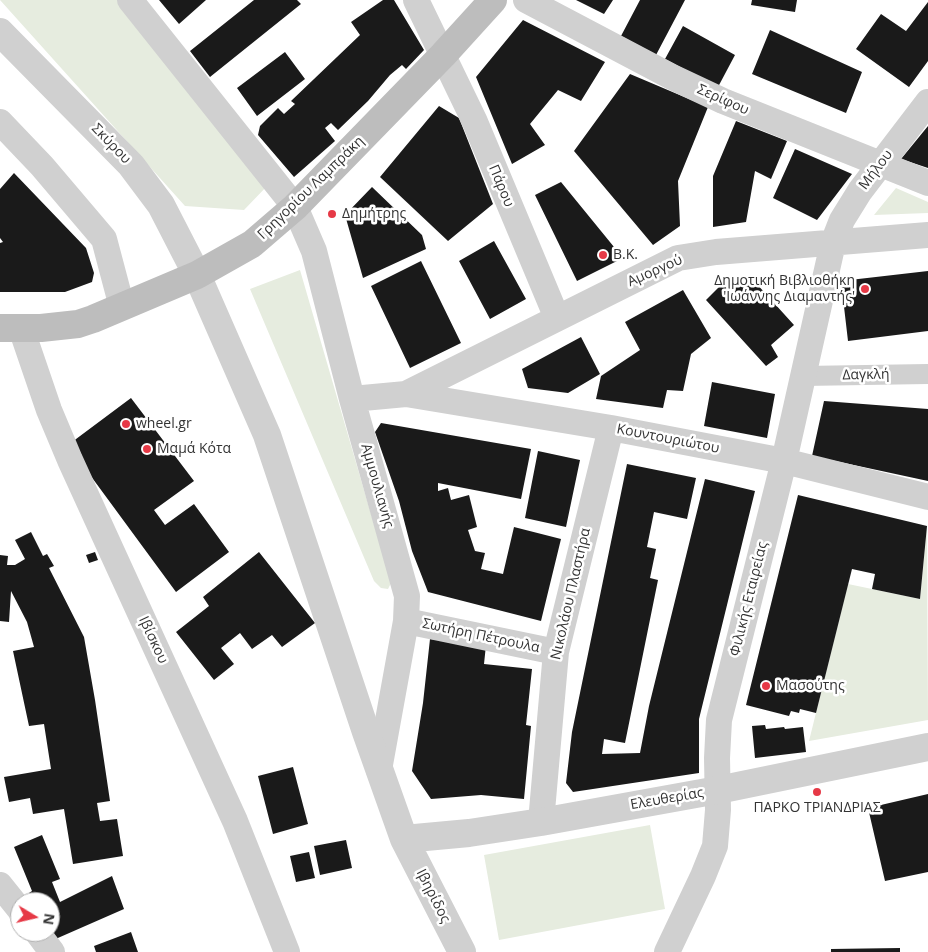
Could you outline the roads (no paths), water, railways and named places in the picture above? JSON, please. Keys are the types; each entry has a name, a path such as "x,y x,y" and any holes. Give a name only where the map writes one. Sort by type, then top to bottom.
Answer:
{"main road":[{"name":"Γρηγορίου Λαμπράκη","path":"10,328 41,328 78,324 197,275 252,244 295,207 443,55 493,0"}],"street":[{"path":"130,0 295,207"},
{"name":"Πάρου","path":"416,0 475,122 557,318"},
{"name":"Σερίφου","path":"526,0 672,77 722,101 928,183"},
{"name":"Σκύρου","path":"0,32 131,164 161,205 197,275"},
{"name":"Μήλου","path":"833,242 846,212 879,164 928,102"},
{"path":"0,122 42,166 104,239 122,307"},
{"name":"Αμμουλιανής","path":"295,207 314,251 352,399 407,596 406,621 379,770"},
{"name":"Αμοργού","path":"406,394 669,261 686,256 716,252 928,235"},
{"name":"Φιλικής Εταιρείας","path":"667,952 715,846 719,720 784,460 833,242"},
{"name":"Αμμουλιανής","path":"197,275 267,435 404,840"},
{"name":"Ιβίσκου","path":"10,328 235,821 287,952"},
{"name":"Δαγκλή","path":"804,376 928,374"},
{"path":"352,399 406,394"},
{"name":"Κουντουριώτου","path":"406,394 610,428 784,460 928,498"},
{"name":"Νικολάου Πλαστήρα","path":"541,822 556,652 610,428"},
{"name":"Σωτήρη Πέτρουλα","path":"406,621 556,652"},
{"name":"Ελευθερίας","path":"404,840 469,833 541,822 718,790 928,747"},
{"name":"Ιβηρίδος","path":"404,840 462,952"},
{"path":"0,885 10,898"}],"place":[{"name":"Δημήτρης","path":"332,214"},
{"name":"Β.Κ.","path":"603,255"},
{"name":"Δημοτική Βιβλιοθήκη 'Ιωάννης Διαμαντής'","path":"865,289"},
{"name":"wheel.gr","path":"126,424"},
{"name":"Μαμά Κότα","path":"147,449"},
{"name":"Μασούτης","path":"766,686"},
{"name":"ΠΑΡΚΟ ΤΡΙΑΝΔΡΙΑΣ","path":"817,792"}]}
